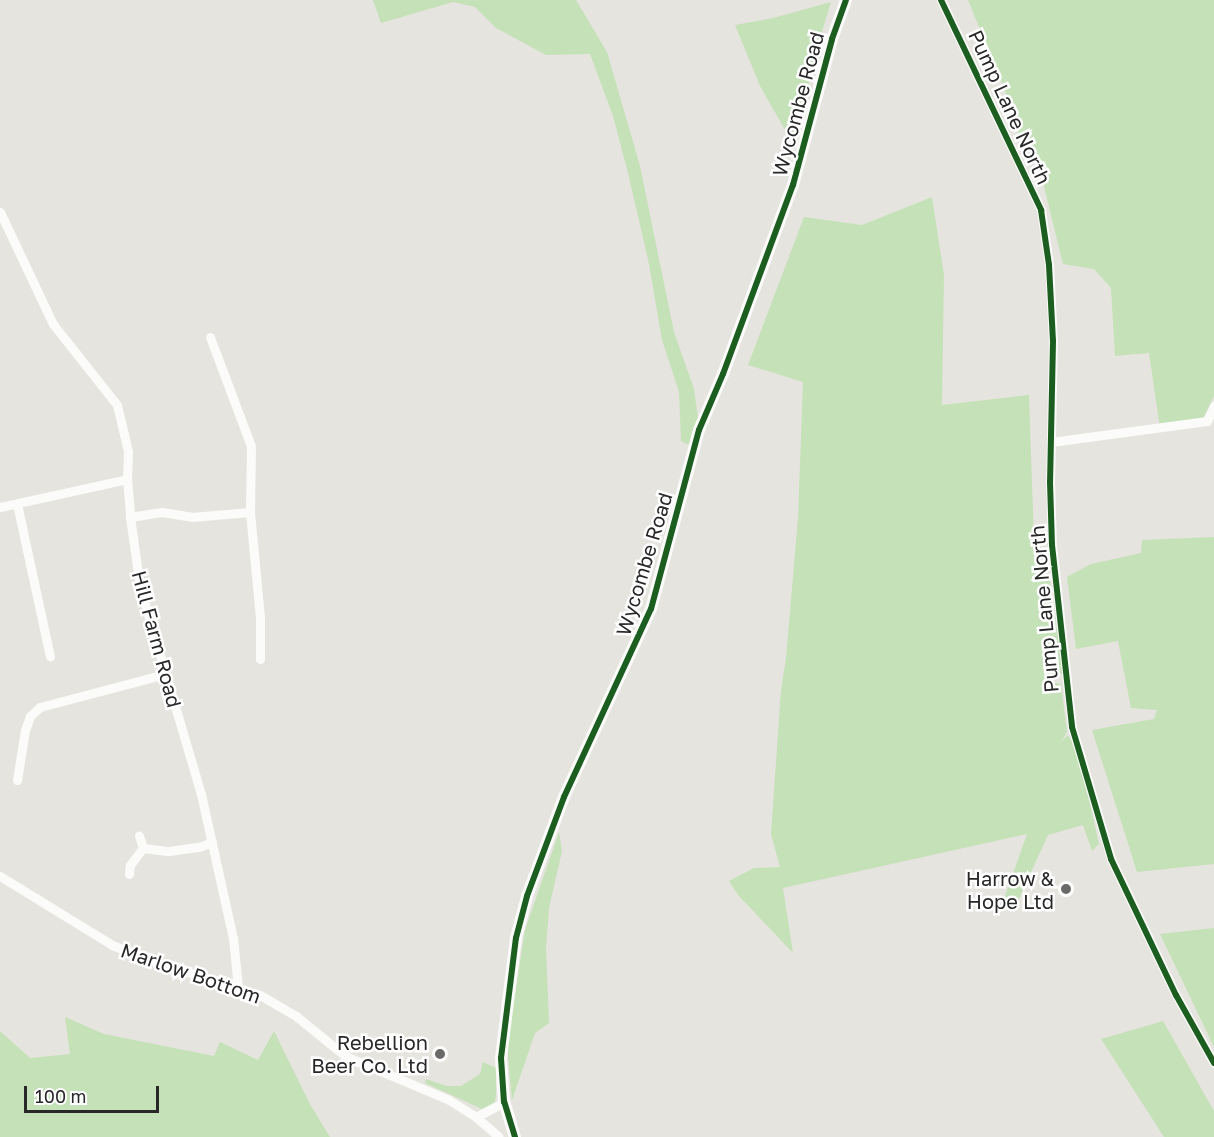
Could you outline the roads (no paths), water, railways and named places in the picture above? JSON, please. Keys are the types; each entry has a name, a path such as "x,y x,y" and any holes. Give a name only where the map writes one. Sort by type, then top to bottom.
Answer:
{"street":[{"name":"Wycombe Road","path":"514,1137 504,1102 501,1058 516,938 527,896 564,796 651,609 699,430 723,374 793,185 832,39 846,0"},
{"name":"Pump Lane North","path":"941,0 1041,210 1049,265 1053,341 1052,545 1072,727 1111,859 1176,995 1214,1063"},
{"name":"Hill Farm Road","path":"0,212 53,324 117,405 128,452 127,479 130,517 140,587 201,794 233,938 238,987"},
{"path":"210,344 251,446 251,573 260,617 260,655 249,651"},
{"path":"1051,442 1207,421 1214,406"},
{"path":"0,507 127,479"},
{"path":"16,504 42,639 50,656"},
{"path":"130,517 162,512 192,517 250,512"},
{"path":"17,780 28,744 30,716 40,707 165,674"},
{"path":"139,836 143,848"},
{"path":"143,848 169,851 198,847 212,842"},
{"path":"129,874 130,865 143,848"},
{"name":"Marlow Bottom","path":"0,876 112,945 150,960 260,995 296,1016 345,1056 368,1068 416,1084 476,1117 499,1137"},
{"path":"476,1117 504,1102"}],"place":[{"name":"Harrow & Hope Ltd","path":"1066,889"},
{"name":"Rebellion Beer Co. Ltd","path":"440,1054"}]}
